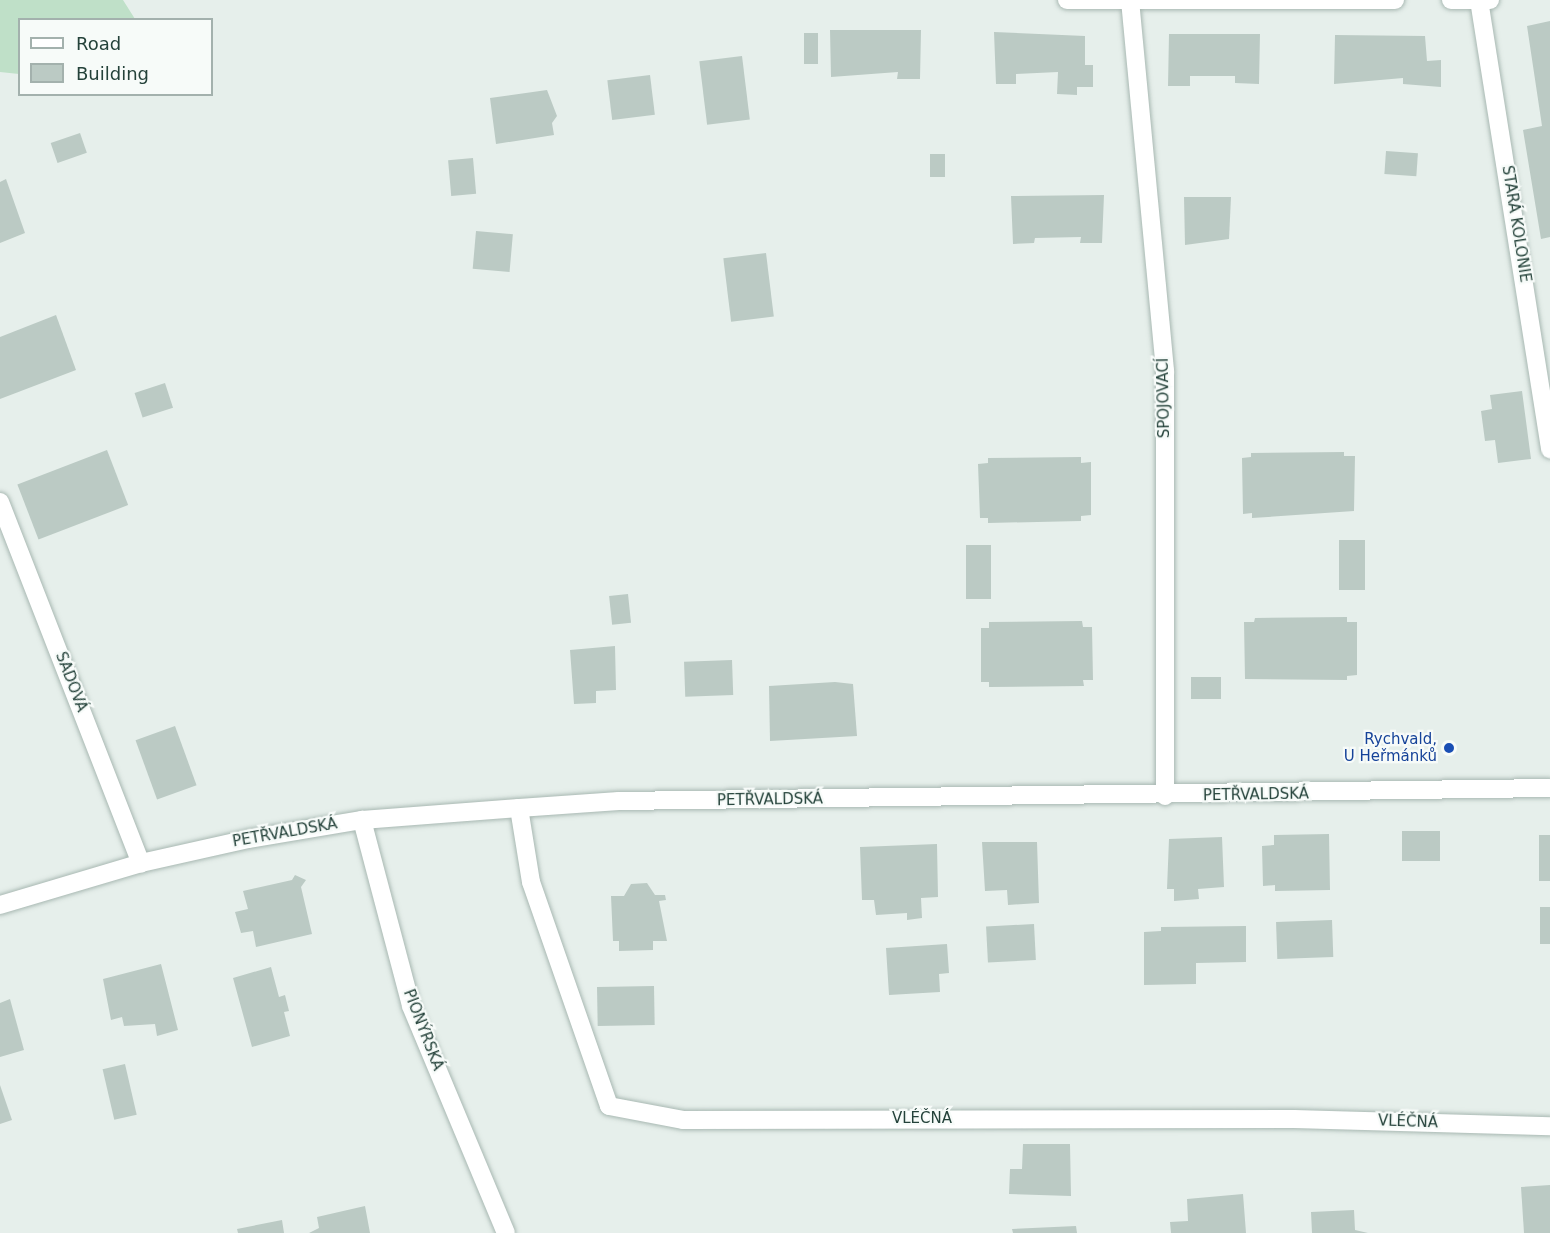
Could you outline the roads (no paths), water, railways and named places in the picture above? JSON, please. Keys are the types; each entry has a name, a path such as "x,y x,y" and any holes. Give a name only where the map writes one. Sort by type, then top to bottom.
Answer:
{"street":[{"path":"1067,0 1395,0"},
{"path":"1452,0 1492,0"},
{"name":"STARÁ KOLONIE","path":"1479,0 1550,449"},
{"name":"SPOJOVACÍ","path":"1130,1 1165,370 1165,795"},
{"name":"SADOVÁ","path":"0,502 141,863"},
{"name":"PETŘVALDSKÁ","path":"0,905 141,863 362,820 519,808 619,801 1550,788"},
{"name":"VLÉČNÁ","path":"519,808 531,882 609,1106 683,1120 1282,1119 1550,1126"},
{"name":"PIONÝRSKÁ","path":"362,820 411,1006 506,1233"}],"place":[{"name":"Rychvald, U Heřmánků","path":"1449,748"}]}
